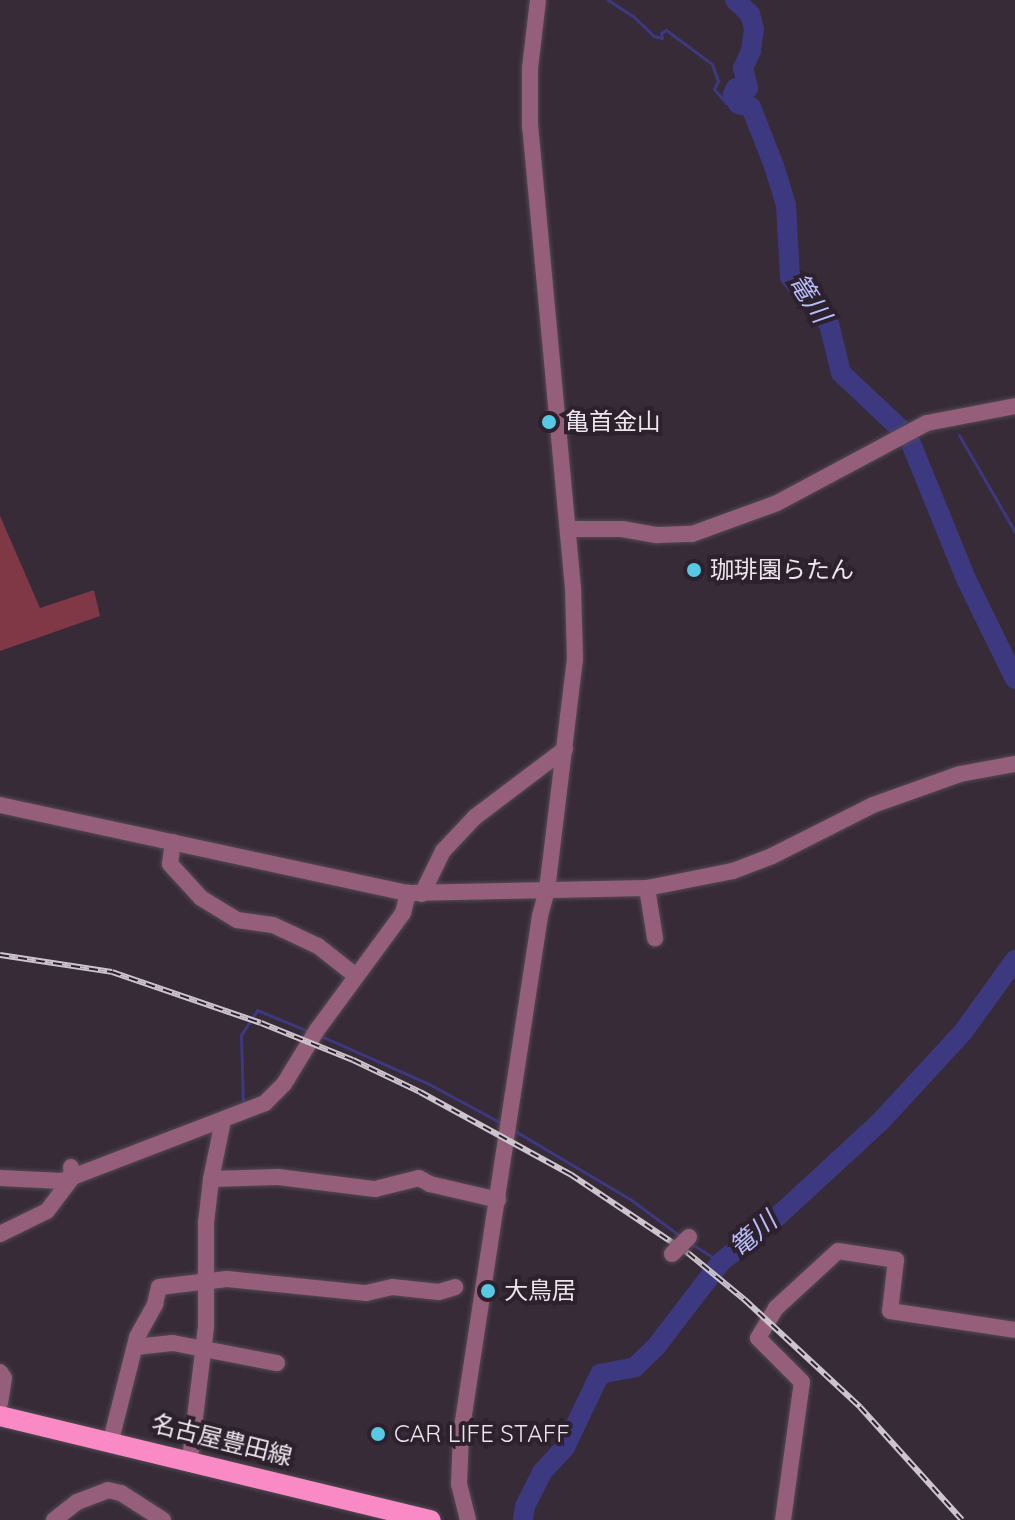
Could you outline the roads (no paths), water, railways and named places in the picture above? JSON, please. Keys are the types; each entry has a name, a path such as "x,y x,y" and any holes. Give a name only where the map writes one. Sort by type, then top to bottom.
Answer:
{"main road":[{"name":"名古屋豊田線","path":"0,1416 190,1459 431,1520"}],"street":[{"path":"468,1520 458,1462 504,1150 547,890 575,659 568,529 530,127 530,68 538,0"},
{"path":"568,529 622,529 657,535 692,534 777,503 927,423 1015,406"},
{"path":"0,1178 62,1181 72,1173 223,1121 265,1103 284,1084 317,1030 403,913 443,851 475,817 565,749"},
{"path":"0,805 415,893 647,888 733,871 772,856 873,805 960,774 1015,764"},
{"path":"173,842 170,864 201,898 237,920 273,925 318,946 356,976"},
{"path":"647,888 655,938"},
{"path":"190,1459 203,1350 211,1179 223,1121"},
{"path":"0,1234 47,1211 72,1173"},
{"path":"211,1179 278,1177 375,1189 419,1178 430,1184 498,1200"},
{"path":"672,1254 689,1237"},
{"path":"783,1520 802,1382 758,1338 776,1308 838,1251 896,1260 890,1311 1015,1330"},
{"path":"111,1440 135,1347 159,1287 227,1279 366,1293 392,1287 439,1292 455,1287"},
{"path":"427,1279 455,1287 484,1290"},
{"path":"135,1347 173,1343 277,1363"},
{"path":"0,1372 4,1378 0,1403"},
{"path":"54,1520 77,1502 108,1490 121,1493 163,1520"}],"waterway":[{"path":"608,0 633,16 654,36 662,38 661,33 666,30 712,64 718,81 714,89 726,103 738,104"},
{"name":"篭川","path":"735,0 750,14 754,29 751,51 743,68 748,88 736,88 733,94 738,104 751,107 774,166 786,205 790,277 829,324 841,373 908,436 967,581 1015,679"},
{"path":"959,435 1015,532"},
{"name":"篭川","path":"523,1520 525,1506 542,1472 565,1447 600,1374 635,1367 655,1348 721,1262 778,1216 880,1122 963,1032 1015,960"},
{"path":"243,1104 241,1035 257,1010 310,1032"},
{"path":"321,1036 429,1084 501,1123"},
{"path":"515,1131 630,1199 680,1236"},
{"path":"690,1243 721,1262"}],"railway":[{"path":"0,955 112,972 261,1023 353,1060 420,1092 570,1174 688,1253 745,1300 860,1407 962,1520"}],"place":[{"name":"亀首金山","path":"549,422"},
{"name":"珈琲園らたん","path":"694,570"},
{"name":"大鳥居","path":"488,1291"},
{"name":"CAR LIFE STAFF","path":"378,1434"}]}
